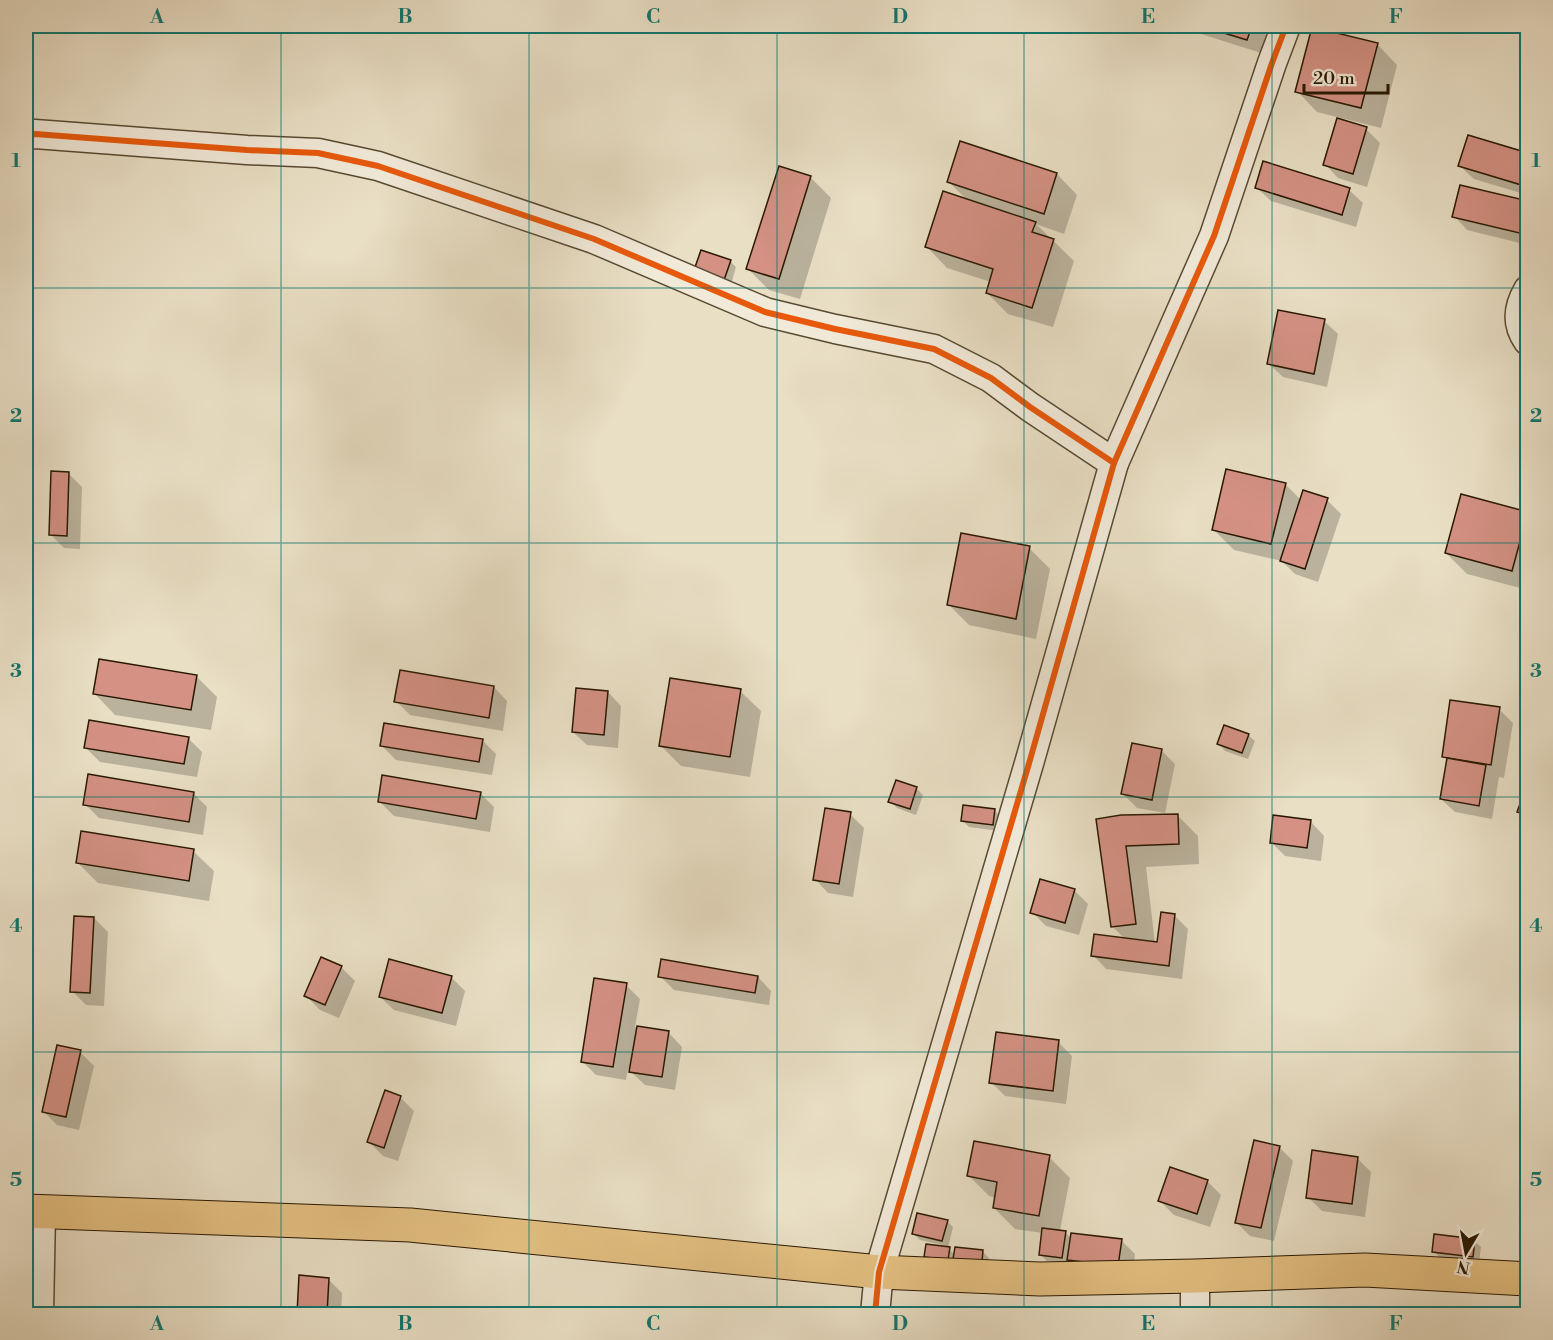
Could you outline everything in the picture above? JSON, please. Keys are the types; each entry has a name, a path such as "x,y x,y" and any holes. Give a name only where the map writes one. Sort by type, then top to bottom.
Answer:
{"main road":[{"path":"33,1211 410,1225 879,1272 1040,1279 1365,1270 1527,1279"}],"street":[{"path":"875,1314 879,1272 1030,760 1114,464 1214,236 1286,26"},
{"path":"26,135 318,153 378,166 594,239 765,312 934,350 992,378 1030,407 1114,464"},
{"path":"1527,290 1519,314 1521,332 1527,341"},
{"path":"33,1211 39,1314"},
{"path":"1195,1314 1196,1276"}],"building":[{"path":"1201,26 1252,26 1247,40"},
{"path":"1312,27 1378,43 1361,108 1295,92"},
{"path":"1337,118 1367,127 1353,174 1323,165"},
{"path":"1468,135 1528,153 1528,187 1458,166"},
{"path":"960,141 1057,173 1044,214 947,182"},
{"path":"1263,161 1350,188 1342,215 1255,188"},
{"path":"779,166 811,176 779,279 746,269"},
{"path":"1460,185 1528,201 1528,235 1452,217"},
{"path":"943,191 1036,222 1032,232 1054,239 1032,308 986,293 993,269 925,247"},
{"path":"701,250 731,260 723,283 693,273"},
{"path":"1278,310 1325,319 1314,374 1267,364"},
{"path":"1226,469 1286,483 1271,544 1212,530"},
{"path":"51,471 69,472 67,536 49,535"},
{"path":"1303,490 1328,498 1305,569 1280,561"},
{"path":"1461,494 1528,512 1512,571 1445,553"},
{"path":"961,533 1030,546 1016,619 947,605"},
{"path":"99,659 197,675 191,710 93,694"},
{"path":"400,670 494,686 489,718 394,702"},
{"path":"670,678 741,689 730,757 659,746"},
{"path":"576,688 608,691 604,735 572,732"},
{"path":"1450,700 1500,707 1491,765 1442,757"},
{"path":"89,720 189,737 184,764 84,748"},
{"path":"384,723 483,739 479,762 380,746"},
{"path":"1224,725 1249,734 1242,753 1217,744"},
{"path":"1132,743 1162,749 1152,800 1121,794"},
{"path":"1447,758 1486,765 1479,806 1440,799"},
{"path":"88,774 194,792 189,822 83,805"},
{"path":"382,775 481,792 476,819 378,802"},
{"path":"896,780 917,787 910,809 888,802"},
{"path":"1528,782 1528,815 1517,812"},
{"path":"963,805 995,809 993,825 961,821"},
{"path":"825,808 851,812 839,884 813,880"},
{"path":"1178,814 1179,844 1126,846 1136,924 1111,927 1096,819 1121,815"},
{"path":"1273,815 1311,820 1307,848 1270,843"},
{"path":"81,831 194,849 189,881 76,863"},
{"path":"1040,879 1075,889 1065,923 1030,913"},
{"path":"1161,912 1175,914 1169,966 1091,956 1094,934 1157,942"},
{"path":"74,916 94,917 90,993 70,992"},
{"path":"321,957 342,966 325,1005 304,996"},
{"path":"389,959 452,976 442,1013 379,997"},
{"path":"661,959 758,976 755,993 658,977"},
{"path":"594,978 627,983 613,1067 581,1062"},
{"path":"637,1026 669,1031 662,1077 629,1072"},
{"path":"996,1032 1059,1040 1053,1091 989,1083"},
{"path":"57,1045 81,1050 66,1117 42,1112"},
{"path":"385,1090 401,1096 384,1148 367,1142"},
{"path":"1254,1140 1280,1146 1261,1228 1235,1223"},
{"path":"974,1141 1050,1155 1039,1216 993,1208 997,1182 967,1176"},
{"path":"1312,1150 1358,1157 1352,1204 1306,1198"},
{"path":"1170,1167 1208,1180 1197,1214 1158,1201"},
{"path":"917,1213 948,1220 942,1241 912,1234"},
{"path":"1042,1228 1066,1231 1062,1258 1039,1255"},
{"path":"1071,1233 1122,1239 1118,1266 1067,1260"},
{"path":"1434,1234 1475,1239 1473,1257 1432,1252"},
{"path":"926,1244 950,1247 948,1260 924,1257"},
{"path":"955,1247 983,1250 982,1262 953,1259"},
{"path":"299,1275 329,1278 327,1314 297,1314"}],"cycle path":[{"path":"875,1314 879,1272 1030,760 1114,463 1214,236 1286,26"},
{"path":"26,135 318,153 378,166 594,239 765,312 934,349 991,378 1114,463"}]}
